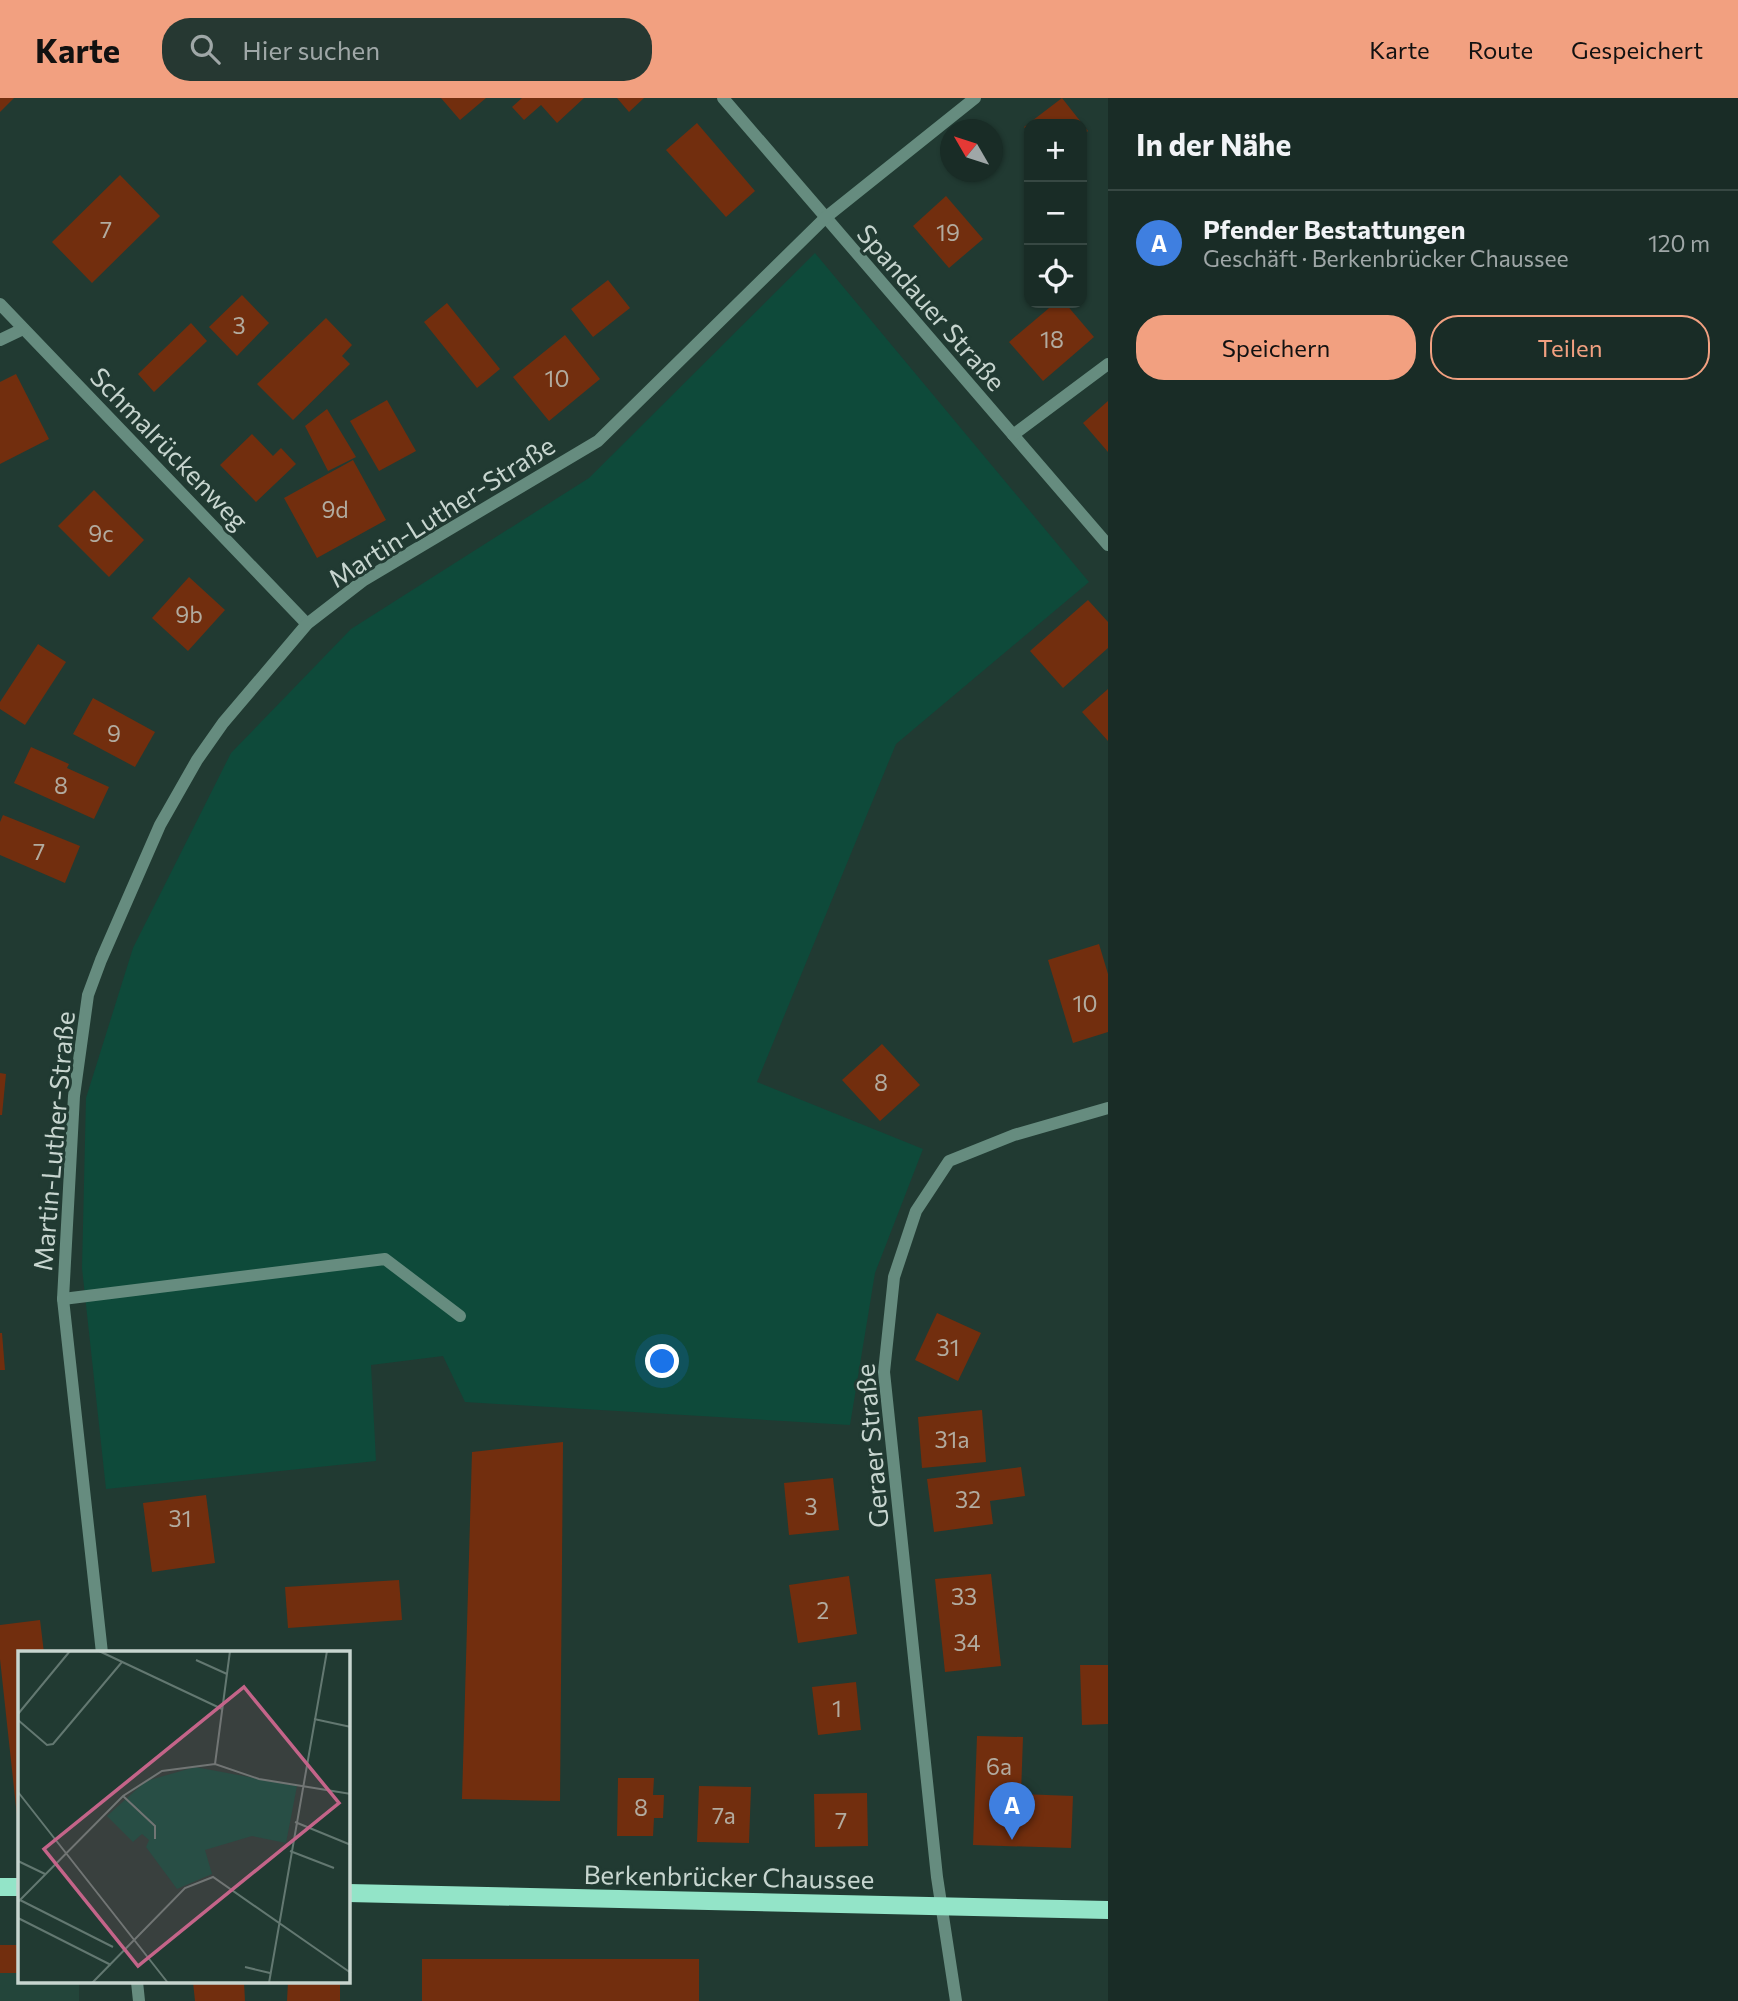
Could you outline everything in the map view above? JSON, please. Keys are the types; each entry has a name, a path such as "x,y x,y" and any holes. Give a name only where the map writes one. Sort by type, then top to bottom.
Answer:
{"main road":[{"path":"0,1887 18,1887"},
{"name":"Berkenbrücker Chaussee","path":"350,1893 1108,1910"}],"street":[{"name":"Spandauer Straße","path":"723,98 1108,545"},
{"name":"Martin-Luther-Straße","path":"102,1651 63,1299 74,1096 88,995 160,825 197,760 223,723 307,624 364,580 598,441 825,218 975,98"},
{"name":"Schmalrückenweg","path":"0,304 307,624"},
{"path":"0,340 23,328"},
{"path":"1013,435 1108,364"},
{"name":"Geraer Straße","path":"956,2001 937,1877 884,1372 894,1277 916,1211 949,1161 1014,1135 1108,1108"},
{"path":"63,1299 384,1259 460,1316"},
{"path":"137,1983 139,2001"}],"shaded area":[{"path":"815,253 1089,582 896,744 757,1082 923,1149 875,1273 850,1425 465,1402 443,1356 371,1365 376,1461 106,1489 82,1268 86,1098 133,948 231,753 351,629 589,478"},
{"path":"0,1945 18,1945 18,1983 79,1983 79,2001 0,2001"}],"building":[{"path":"0,98 14,98 0,112"},
{"path":"441,98 486,98 460,120"},
{"path":"522,98 584,98 557,123 541,105 524,120 512,107"},
{"path":"617,98 644,98 629,112"},
{"path":"1062,98 1079,119 1034,119"},
{"path":"697,123 755,191 726,217 666,150"},
{"path":"120,175 160,216 92,283 52,242"},
{"path":"946,196 983,239 949,268 913,226"},
{"path":"608,280 630,308 593,337 571,309"},
{"path":"242,295 269,323 237,356 209,327"},
{"path":"447,303 500,369 477,388 424,322"},
{"path":"1049,308 1069,308 1094,337 1043,381 1009,342"},
{"path":"326,318 352,345 342,356 350,364 293,420 257,384"},
{"path":"191,323 207,341 154,392 138,374"},
{"path":"565,335 600,379 549,421 513,377"},
{"path":"16,374 49,439 0,464 0,382"},
{"path":"387,400 416,451 379,471 350,421"},
{"path":"1108,401 1108,452 1083,423"},
{"path":"327,409 356,457 328,471 305,426"},
{"path":"252,434 273,456 281,448 296,464 256,502 220,465"},
{"path":"353,460 386,520 317,558 284,498"},
{"path":"94,490 144,540 109,577 58,526"},
{"path":"189,577 225,610 188,651 152,618"},
{"path":"1088,600 1108,622 1108,648 1063,688 1030,651"},
{"path":"38,644 66,662 25,725 0,709 0,702"},
{"path":"1108,689 1108,741 1082,712"},
{"path":"93,698 155,732 135,767 73,734"},
{"path":"31,747 69,764 67,768 109,787 94,819 14,783"},
{"path":"3,815 80,846 65,883 0,855 0,822"},
{"path":"1099,944 1108,974 1108,1032 1073,1043 1048,960"},
{"path":"882,1044 920,1085 880,1121 842,1080"},
{"path":"0,1073 6,1074 2,1115 0,1115"},
{"path":"937,1313 981,1333 958,1381 915,1360"},
{"path":"2,1333 5,1370 0,1370"},
{"path":"982,1410 986,1462 922,1468 918,1417"},
{"path":"563,1442 560,1801 462,1799 472,1452"},
{"path":"1021,1467 1025,1496 990,1501 993,1524 934,1532 927,1479"},
{"path":"833,1478 839,1530 789,1535 784,1483"},
{"path":"206,1495 215,1563 152,1572 143,1503"},
{"path":"991,1574 1001,1666 945,1672 935,1579"},
{"path":"849,1576 857,1634 798,1643 789,1585"},
{"path":"399,1580 402,1620 288,1628 285,1587"},
{"path":"40,1620 44,1651 18,1651 17,1816 0,1659 0,1625"},
{"path":"1080,1665 1108,1665 1108,1724 1082,1725"},
{"path":"856,1682 861,1730 818,1735 812,1687"},
{"path":"977,1736 1023,1737 1021,1794 1073,1796 1071,1848 973,1845"},
{"path":"618,1778 654,1778 653,1795 664,1795 663,1818 654,1818 653,1836 617,1836"},
{"path":"699,1786 751,1787 749,1843 697,1842"},
{"path":"867,1793 868,1846 815,1847 814,1794"},
{"path":"0,1945 18,1945 18,1973 0,1973"},
{"path":"422,1959 699,1959 699,2001 422,2001"},
{"path":"193,1983 244,1983 245,2001 195,2001"},
{"path":"288,1983 340,1983 340,2001 287,2001"}],"place":[{"name":"Pfender Bestattungen","path":"1012,1840"}]}
